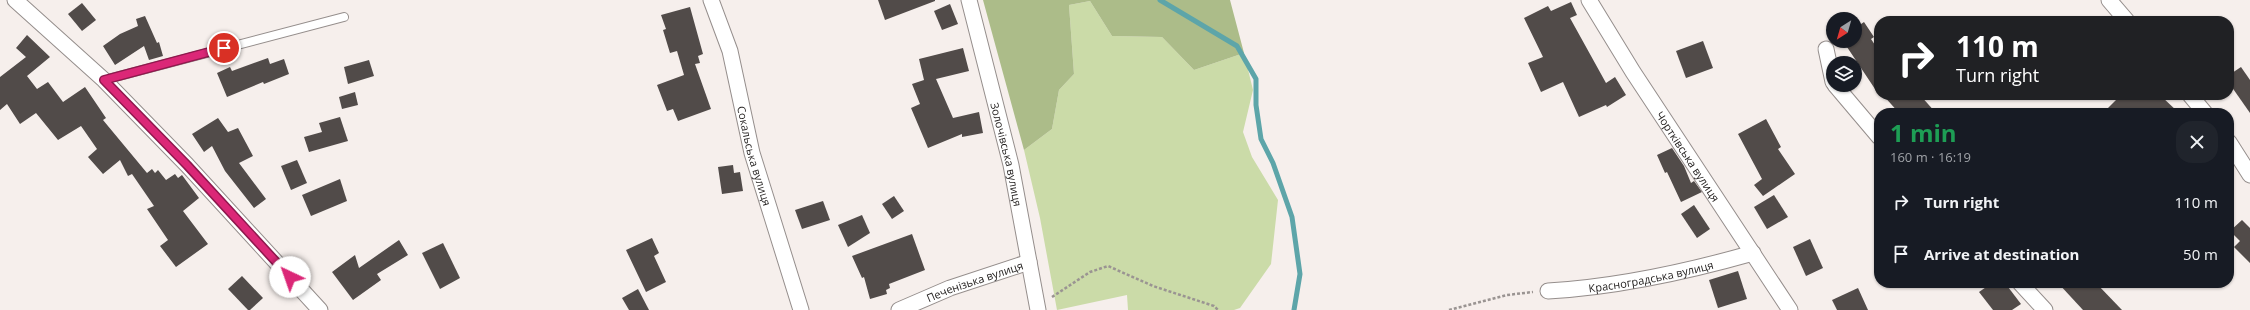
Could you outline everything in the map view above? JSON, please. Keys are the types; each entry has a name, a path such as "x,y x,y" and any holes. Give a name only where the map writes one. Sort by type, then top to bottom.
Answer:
{"street":[{"path":"16,0 104,80 198,176 320,310"},
{"name":"Сокальська вулиця","path":"711,0 730,51 752,153 801,310"},
{"name":"Золочівська вулиця","path":"969,0 1011,165 1038,308"},
{"name":"Чортківська вулиця","path":"1589,0 1633,72 1790,310"},
{"path":"2109,0 2123,16"},
{"path":"1826,49 1827,56"},
{"path":"1841,92 1874,131"},
{"path":"2194,100 2201,108"},
{"path":"2234,150 2250,175"},
{"name":"Красноградська вулиця","path":"1548,291 1581,289 1691,271 1753,253"},
{"name":"Печенізька вулиця","path":"899,310 950,288 1029,262"},
{"path":"2025,288 2045,310"}],"lane":[{"path":"104,80 344,17"}],"path":[{"path":"1038,308 1090,272 1108,266 1153,286 1214,306 1218,310"},
{"path":"1449,310 1507,294 1548,291"}],"green space":[{"path":"983,0 1230,0 1244,53 1194,70 1162,37 1112,36 1090,1 1069,5 1074,74 1059,90 1052,129 1024,150"},
{"path":"1090,1 1112,36 1162,37 1194,70 1244,53 1253,90 1243,132 1252,157 1278,200 1271,264 1240,308 1234,310 1128,310 1127,295 1057,310 1040,218 1024,150 1052,129 1059,90 1074,74 1069,5"}],"building":[{"path":"878,0 935,0 935,1 885,20"},
{"path":"1571,2 1577,15 1570,18 1606,83 1615,77 1626,95 1607,107 1606,105 1579,117 1563,82 1541,92 1528,63 1543,57 1524,18 1548,6 1551,11"},
{"path":"82,3 96,20 82,31 68,14"},
{"path":"950,4 958,24 942,30 934,11"},
{"path":"690,7 703,54 698,56 700,63 695,64 711,109 678,121 673,109 667,111 657,85 684,75 677,51 670,53 663,30 666,29 661,15"},
{"path":"145,16 157,43 159,42 163,56 149,60 144,46 115,65 103,46 120,34 138,26 136,19"},
{"path":"1864,22 1874,37 1871,39 1874,44 1874,88 1862,70 1862,56 1853,56 1848,48 1862,48 1862,23"},
{"path":"27,35 50,57 27,76 37,89 48,82 63,102 85,87 106,118 103,120 147,173 152,169 155,173 158,170 166,180 175,174 178,178 182,175 199,198 183,211 208,244 176,267 160,246 168,240 147,209 154,206 132,174 128,176 120,160 103,174 88,157 97,149 81,126 58,140 36,113 20,124 7,104 0,110 0,77 26,57 16,48"},
{"path":"1703,41 1713,68 1686,78 1676,51"},
{"path":"963,48 969,71 936,79 953,118 979,112 983,133 962,137 962,134 928,148 911,108 920,104 912,84 924,80 919,59"},
{"path":"268,58 270,64 284,59 289,74 264,84 263,82 227,97 217,73 230,67 232,71"},
{"path":"369,60 374,76 348,84 344,67"},
{"path":"2241,67 2250,80 2250,113 2234,90 2234,72"},
{"path":"355,92 358,105 342,109 339,97"},
{"path":"1887,100 1924,100 1932,108 1895,108"},
{"path":"2116,100 2165,100 2174,108 2108,108"},
{"path":"340,117 348,141 309,152 304,137 322,132 319,123"},
{"path":"218,118 228,132 238,128 253,156 239,163 266,199 254,208 225,171 212,146 204,152 192,134"},
{"path":"1766,119 1781,147 1778,149 1795,174 1763,196 1754,185 1762,179 1738,134"},
{"path":"1672,148 1684,166 1691,183 1694,181 1702,192 1681,202 1657,155"},
{"path":"297,160 307,183 291,190 281,166"},
{"path":"733,165 734,173 740,172 743,191 722,194 718,167"},
{"path":"340,179 347,201 311,216 302,195"},
{"path":"1774,195 1788,217 1767,229 1754,207"},
{"path":"894,196 904,211 892,219 882,204"},
{"path":"823,201 830,220 802,229 795,210"},
{"path":"1694,205 1710,229 1697,238 1681,214"},
{"path":"862,215 870,233 848,247 838,225"},
{"path":"2242,220 2250,228 2250,263 2234,247 2240,241 2234,235 2234,227"},
{"path":"912,234 925,270 889,284 890,288 886,290 887,294 870,299 864,277 862,278 852,256"},
{"path":"652,238 659,253 654,256 666,282 646,292 626,250"},
{"path":"1810,239 1823,268 1806,276 1793,247"},
{"path":"399,240 408,255 377,274 381,280 353,300 332,272 355,255 359,268"},
{"path":"443,243 460,278 440,289 422,253"},
{"path":"1738,271 1747,299 1718,308 1709,280"},
{"path":"242,276 263,298 250,310 248,310 228,289"},
{"path":"1858,288 1868,310 1837,310 1832,300"},
{"path":"1985,288 2009,288 2021,304 2012,310 1993,310 1979,292"},
{"path":"2063,288 2101,288 2122,310 2083,310"},
{"path":"638,289 649,310 629,310 622,298"}],"waterway":[{"path":"1160,0 1237,46 1256,79 1256,105 1261,139 1273,163 1292,217 1300,274 1294,310"}],"route":[{"path":"224,48 104,80 187,165 290,277"}]}
